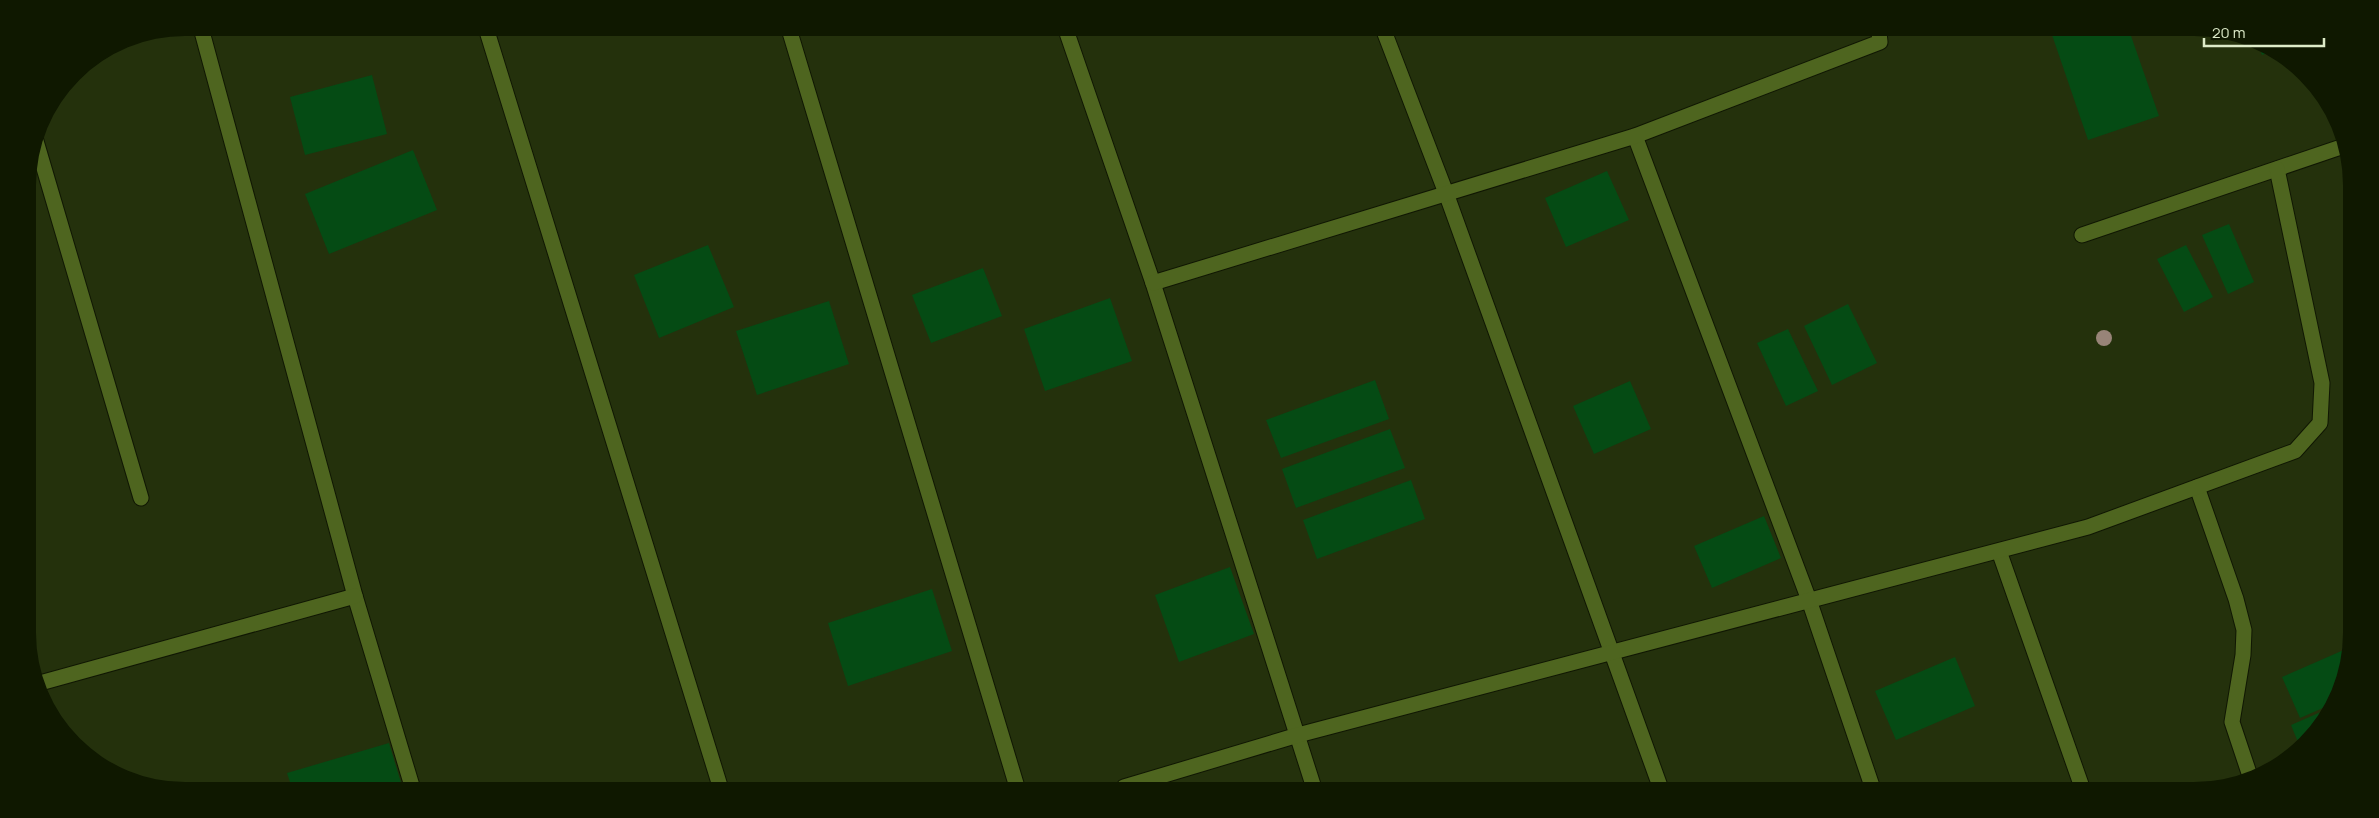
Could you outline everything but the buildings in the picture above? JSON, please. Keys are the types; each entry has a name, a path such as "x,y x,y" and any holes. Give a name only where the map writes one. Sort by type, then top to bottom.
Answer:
{"street":[{"path":"1386,36 1446,193 1658,781"},
{"path":"1153,283 1635,136 1880,42 1879,36"},
{"path":"203,37 355,596 411,782"},
{"path":"489,37 719,782"},
{"path":"791,37 1015,782"},
{"path":"1068,37 1153,283 1312,781"},
{"path":"1635,136 1809,600 1870,781"},
{"path":"2082,235 2338,148"},
{"path":"40,154 141,498"},
{"path":"1145,782 1298,735 2088,527 2295,451 2320,423 2322,383 2277,168"},
{"path":"2197,487 2236,599 2244,630 2243,655 2232,722 2248,771"},
{"path":"1999,550 2080,781"},
{"path":"44,682 355,596"}]}
